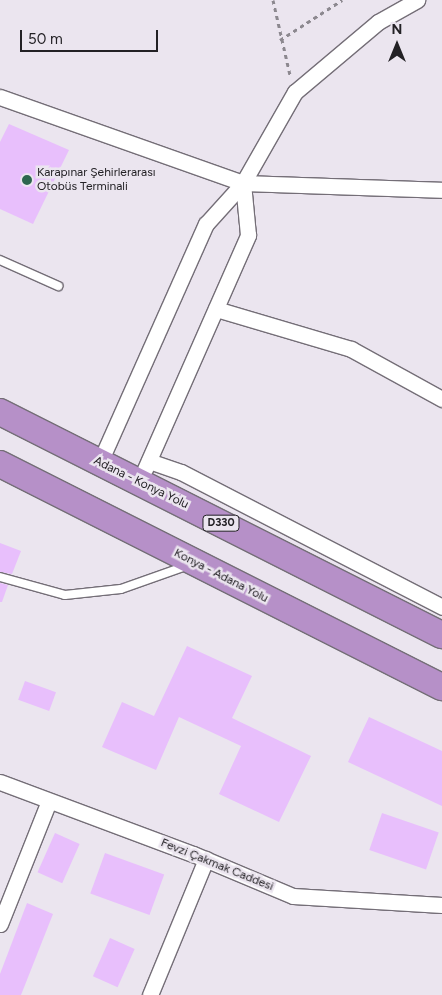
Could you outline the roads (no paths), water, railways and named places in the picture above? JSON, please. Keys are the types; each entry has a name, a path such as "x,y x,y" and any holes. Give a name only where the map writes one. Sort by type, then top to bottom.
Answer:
{"highway":[{"name":"Adana - Konya Yolu","path":"0,412 99,464 144,471 442,635"},
{"name":"Konya - Adana Yolu","path":"0,464 442,687"}],"street":[{"path":"99,464 206,224 243,183 295,92 378,22 417,0"},
{"path":"0,97 243,183 442,190"},
{"path":"243,183 248,236 144,471 181,472 442,607"},
{"path":"216,308 351,349 442,399"},
{"name":"Fevzi Çakmak Caddesi","path":"0,782 206,859 293,896 442,905"},
{"path":"0,924 49,800"},
{"path":"150,995 206,859"}],"lane":[{"path":"0,260 58,286"},
{"path":"0,577 65,596 121,589 196,563"}],"place":[{"name":"Karapınar Şehirlerarası Otobüs Terminali","path":"27,180"}]}
